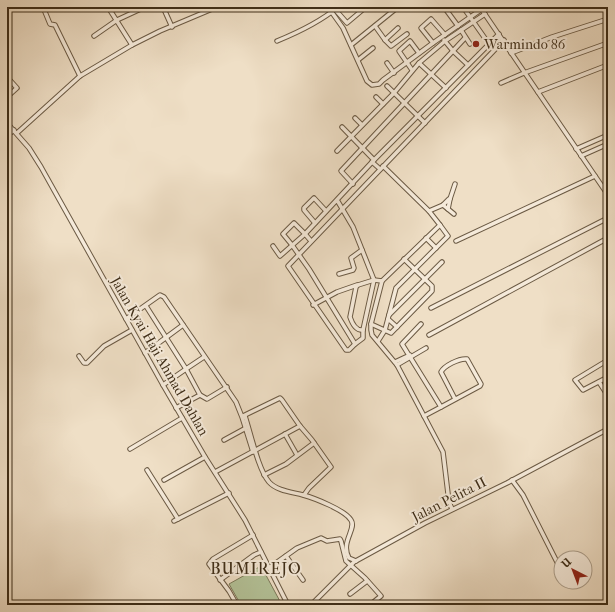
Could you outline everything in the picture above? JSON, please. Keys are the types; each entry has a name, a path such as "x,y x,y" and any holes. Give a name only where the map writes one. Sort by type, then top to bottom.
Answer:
{"street":[{"path":"42,7 50,24 55,25 80,76"},
{"path":"108,7 132,45"},
{"path":"94,36 116,20 145,7"},
{"path":"163,7 172,27"},
{"path":"200,7 203,13"},
{"path":"7,136 15,132 80,76 132,45 217,7"},
{"path":"328,7 334,10 347,23 366,7"},
{"path":"351,45 398,7"},
{"path":"444,7 458,26"},
{"path":"463,7 489,44"},
{"path":"337,151 383,104 412,70 444,38 481,8 608,195"},
{"path":"277,41 299,32 327,16 334,10"},
{"path":"334,10 367,81 372,85 378,84 394,73 433,43 462,30 485,14"},
{"path":"433,43 421,28 431,19 453,51 468,65"},
{"path":"511,53 552,37 608,19"},
{"path":"375,26 390,46 407,34"},
{"path":"385,40 398,28"},
{"path":"462,30 465,38 470,44"},
{"path":"273,246 280,256 305,234 373,161 499,34"},
{"path":"353,184 341,171 465,38"},
{"path":"378,280 363,330 363,338 347,351 288,268 342,208 504,40"},
{"path":"412,70 399,51 409,41 411,41 419,53"},
{"path":"502,83 524,73 608,43"},
{"path":"358,60 373,48"},
{"path":"387,63 394,73"},
{"path":"419,63 446,88"},
{"path":"538,92 608,65"},
{"path":"7,77 17,87 7,97"},
{"path":"456,78 462,85"},
{"path":"387,86 417,117 425,123"},
{"path":"376,97 383,104"},
{"path":"355,118 362,125"},
{"name":"Jalan Kyai Haji Ahmad Dahlan","path":"7,123 29,148 41,167 132,330 147,351 182,418 205,457 217,471 253,535 288,605"},
{"path":"342,127 373,161 429,211 448,236 396,288 385,329 378,341"},
{"path":"576,150 608,135"},
{"path":"581,156 606,144 602,137"},
{"path":"456,242 595,176"},
{"path":"359,177 366,184"},
{"path":"448,209 456,184"},
{"path":"315,223 304,208 314,198 326,211"},
{"path":"429,211 443,205 450,199"},
{"path":"337,200 378,280 371,324 372,335 396,364 444,452 449,502 448,511"},
{"path":"443,205 454,214"},
{"path":"431,308 608,218"},
{"path":"311,241 295,224 293,224 282,235 299,254 355,344"},
{"path":"313,304 326,297 378,280 404,259 440,225"},
{"path":"426,238 436,248"},
{"path":"429,335 608,238"},
{"path":"339,274 354,269 350,258 362,250"},
{"path":"371,324 391,333 432,291 432,286 404,259"},
{"path":"389,317 442,262"},
{"path":"357,286 350,317 356,328 363,330"},
{"path":"126,319 162,295 236,402 244,416 254,452"},
{"path":"393,297 400,304"},
{"path":"146,306 186,369 200,395 207,399 227,387"},
{"path":"389,317 397,326"},
{"path":"421,324 402,343 441,407"},
{"path":"147,351 183,325"},
{"path":"79,356 84,363 87,363 104,346 132,330"},
{"path":"396,364 426,347"},
{"path":"164,384 204,357"},
{"path":"424,416 481,385 467,359 461,359 443,369 441,372 455,399"},
{"path":"608,360 575,380 583,390 608,377"},
{"path":"599,382 608,396"},
{"path":"177,407 200,395"},
{"path":"244,416 280,398 331,467 309,488 304,495"},
{"path":"244,416 246,428 261,470 274,486 304,495 348,516 352,524 344,542 344,559 353,564"},
{"path":"130,449 182,418"},
{"path":"217,471 300,426"},
{"path":"224,440 246,428"},
{"name":"Jalan Pelita II","path":"311,605 353,564 448,511 512,480 608,429"},
{"path":"285,434 298,455"},
{"path":"264,475 286,464 314,443"},
{"path":"164,480 205,457"},
{"path":"147,470 176,520 228,493"},
{"path":"512,480 523,495 553,554"},
{"path":"237,605 229,591 210,565 210,562 253,535"},
{"path":"269,568 297,548 320,538 327,541 340,539 344,542 347,554 353,564 381,596 370,605"},
{"path":"220,580 254,555 261,552"},
{"path":"286,556 303,580"},
{"path":"350,594 367,581"}],"green space":[{"path":"261,566 282,605 241,605 229,584"}],"place":[{"name":"Warmindo 86","path":"476,44"}],"district":[{"name":"BUMIREJO","path":"256,568"}]}
